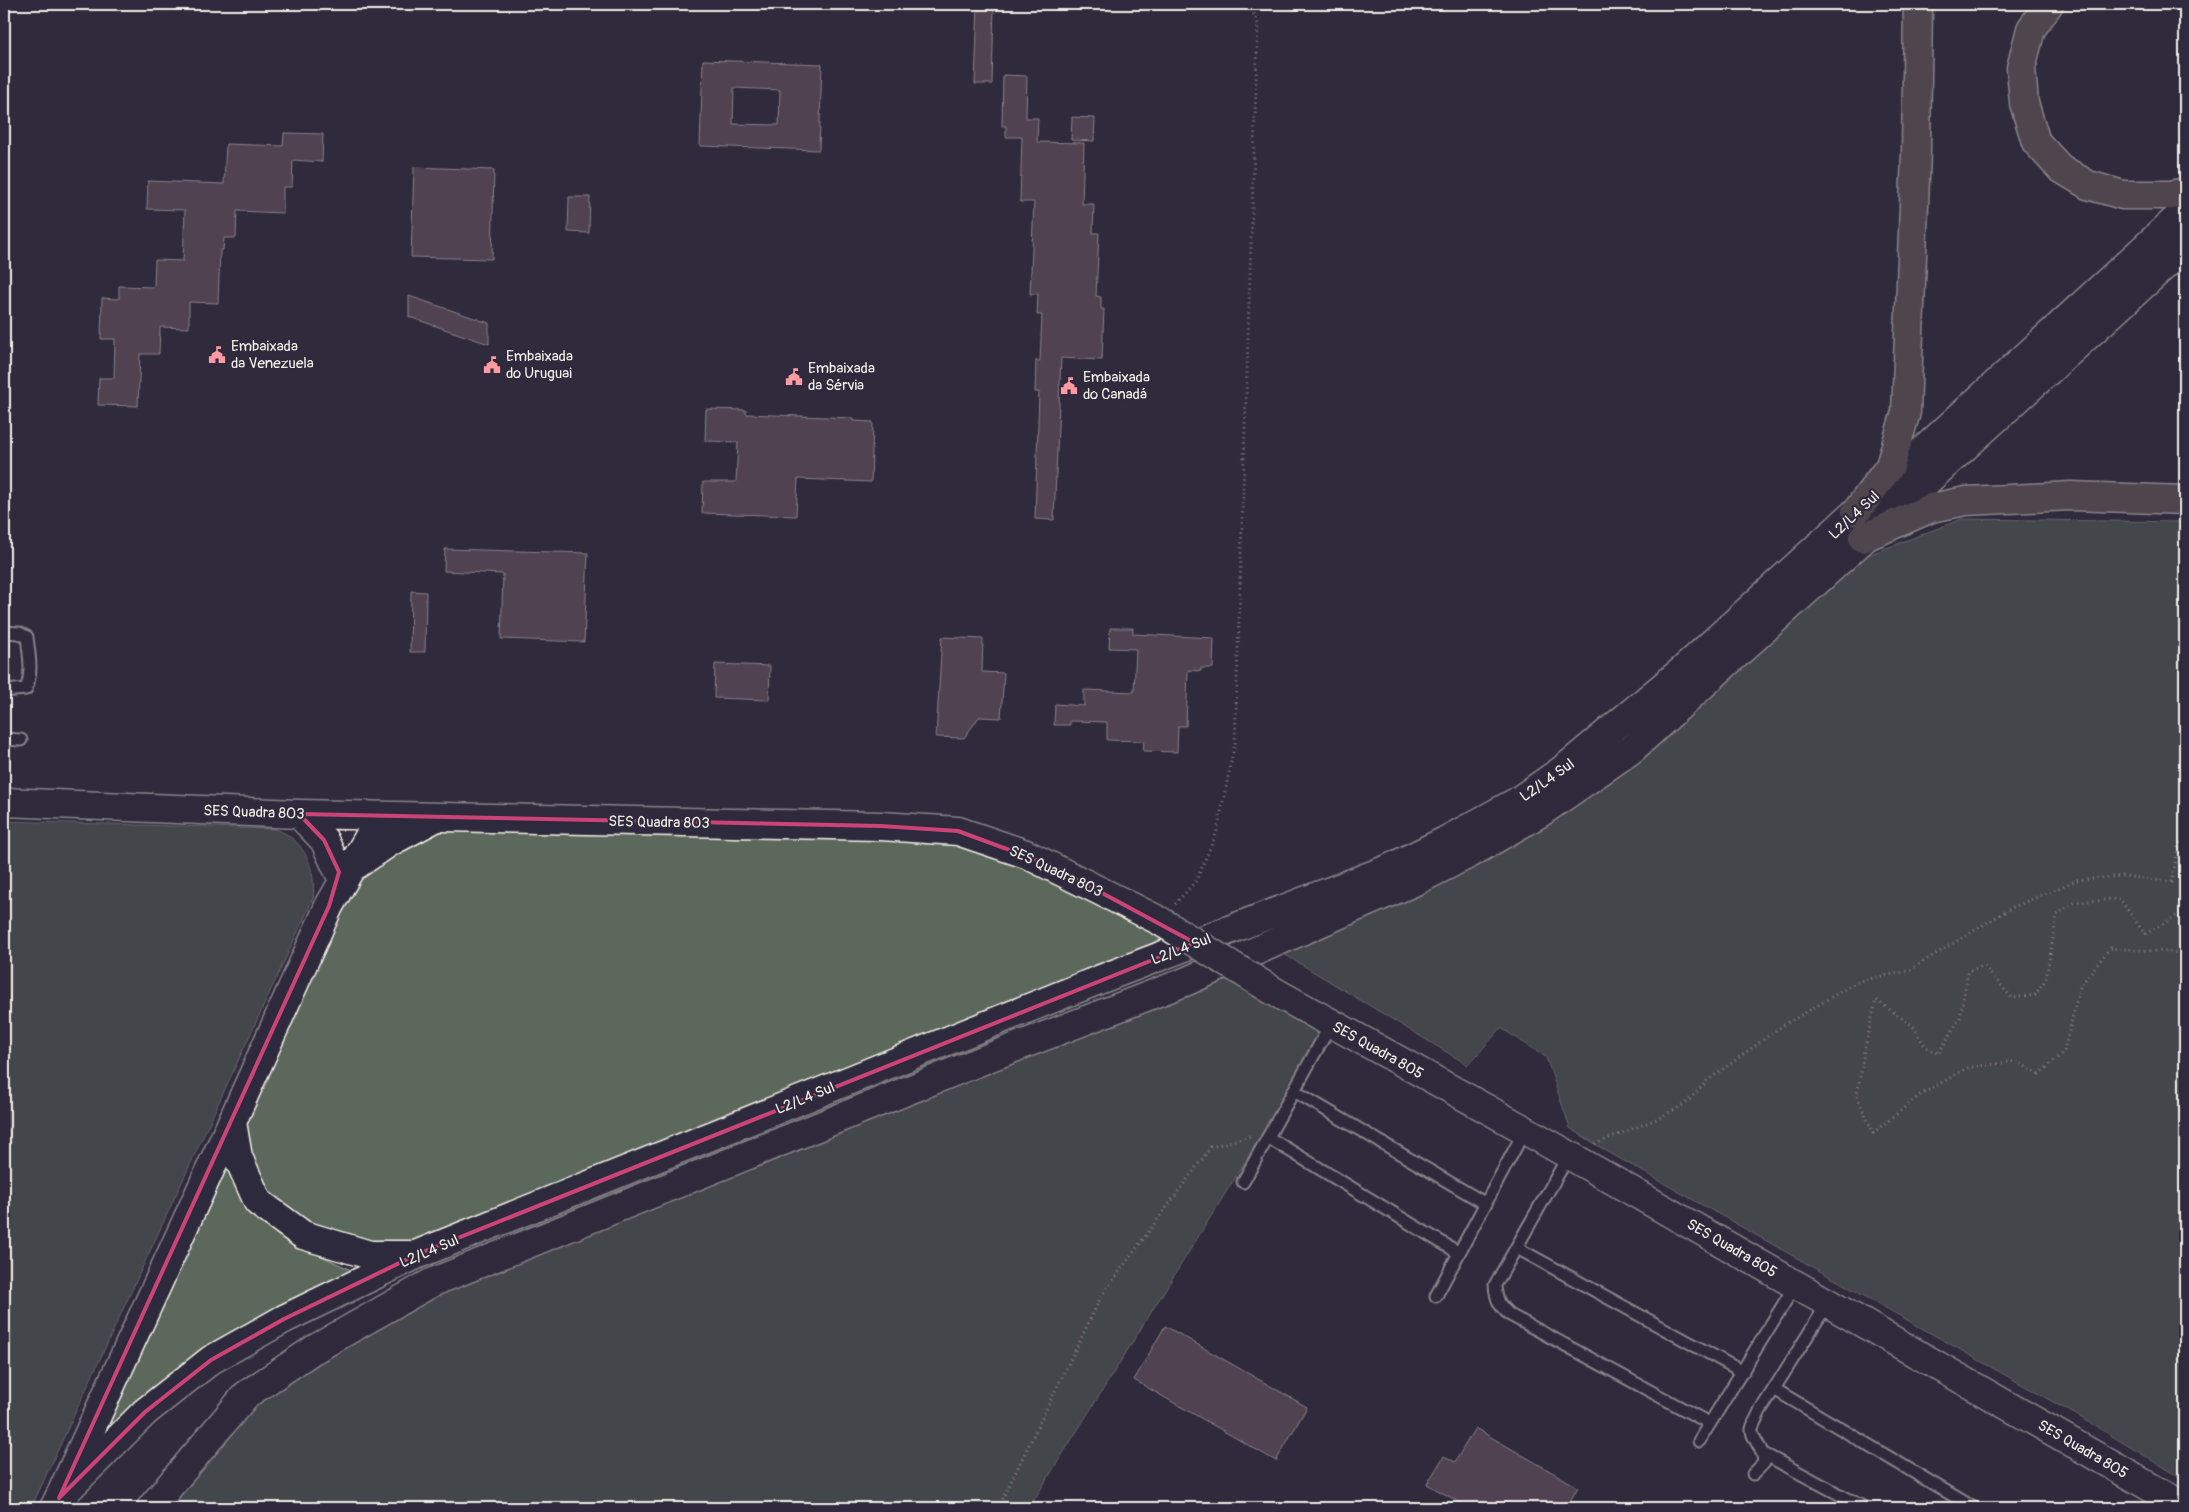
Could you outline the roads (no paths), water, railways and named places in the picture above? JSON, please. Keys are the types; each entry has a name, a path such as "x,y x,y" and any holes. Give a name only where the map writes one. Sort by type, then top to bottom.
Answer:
{"highway":[{"path":"1860,525 1890,466 1906,412 1916,153 1918,4"},
{"path":"2049,4 2031,29 2021,68 2024,103 2036,142 2060,168 2088,185 2123,194 2171,195 2185,192"},
{"path":"1860,525 1966,501 2071,496 2185,500"}],"main road":[{"name":"L2/L4 Sul","path":"154,1507 246,1395 313,1350 432,1283 992,1056 1188,981 1418,880 1479,849 1540,813 1631,750 1860,525 2185,211"},
{"name":"L2/L4 Sul","path":"57,1503 145,1412 211,1360 284,1319 418,1254 1092,983 1388,869 1445,841 1518,801 1607,735 1860,525 2185,247"},
{"name":"SES Quadra 803","path":"4,802 299,814 881,826 958,831 1034,858 1160,921 1275,992"},
{"path":"299,814 324,840 345,870 390,842 439,816"},
{"name":"L2/L4 Sul","path":"345,870 354,815"},
{"name":"L2/L4 Sul","path":"57,1503 232,1122 345,870 381,816"},
{"name":"SES Quadra 805","path":"1275,992 1525,1130 2185,1507"},
{"path":"232,1122 238,1156 258,1202 303,1235 370,1255 418,1254"}],"lane":[{"path":"4,632 18,633 27,637 30,680 26,689 4,691"},
{"path":"4,739 21,740"},
{"path":"1243,1182 1269,1138 1330,1024"},
{"path":"1294,1091 1486,1204"},
{"path":"1436,1296 1525,1130"},
{"path":"1269,1138 1459,1253"},
{"path":"1569,1155 1495,1285 1496,1298 1503,1309 1709,1423"},
{"path":"1516,1248 1743,1372"},
{"path":"1698,1441 1743,1372 1796,1284"},
{"path":"1828,1303 1774,1389 1752,1429 1753,1436 1764,1454 1865,1508"},
{"path":"1774,1389 1974,1508"},
{"path":"1753,1474 1764,1463 1764,1454"}],"place":[{"name":"Embaixada da Venezuela","path":"217,355"},
{"name":"Embaixada do Uruguai","path":"492,365"},
{"name":"Embaixada da Sérvia","path":"794,377"},
{"name":"Embaixada do Canadá","path":"1069,386"}]}
